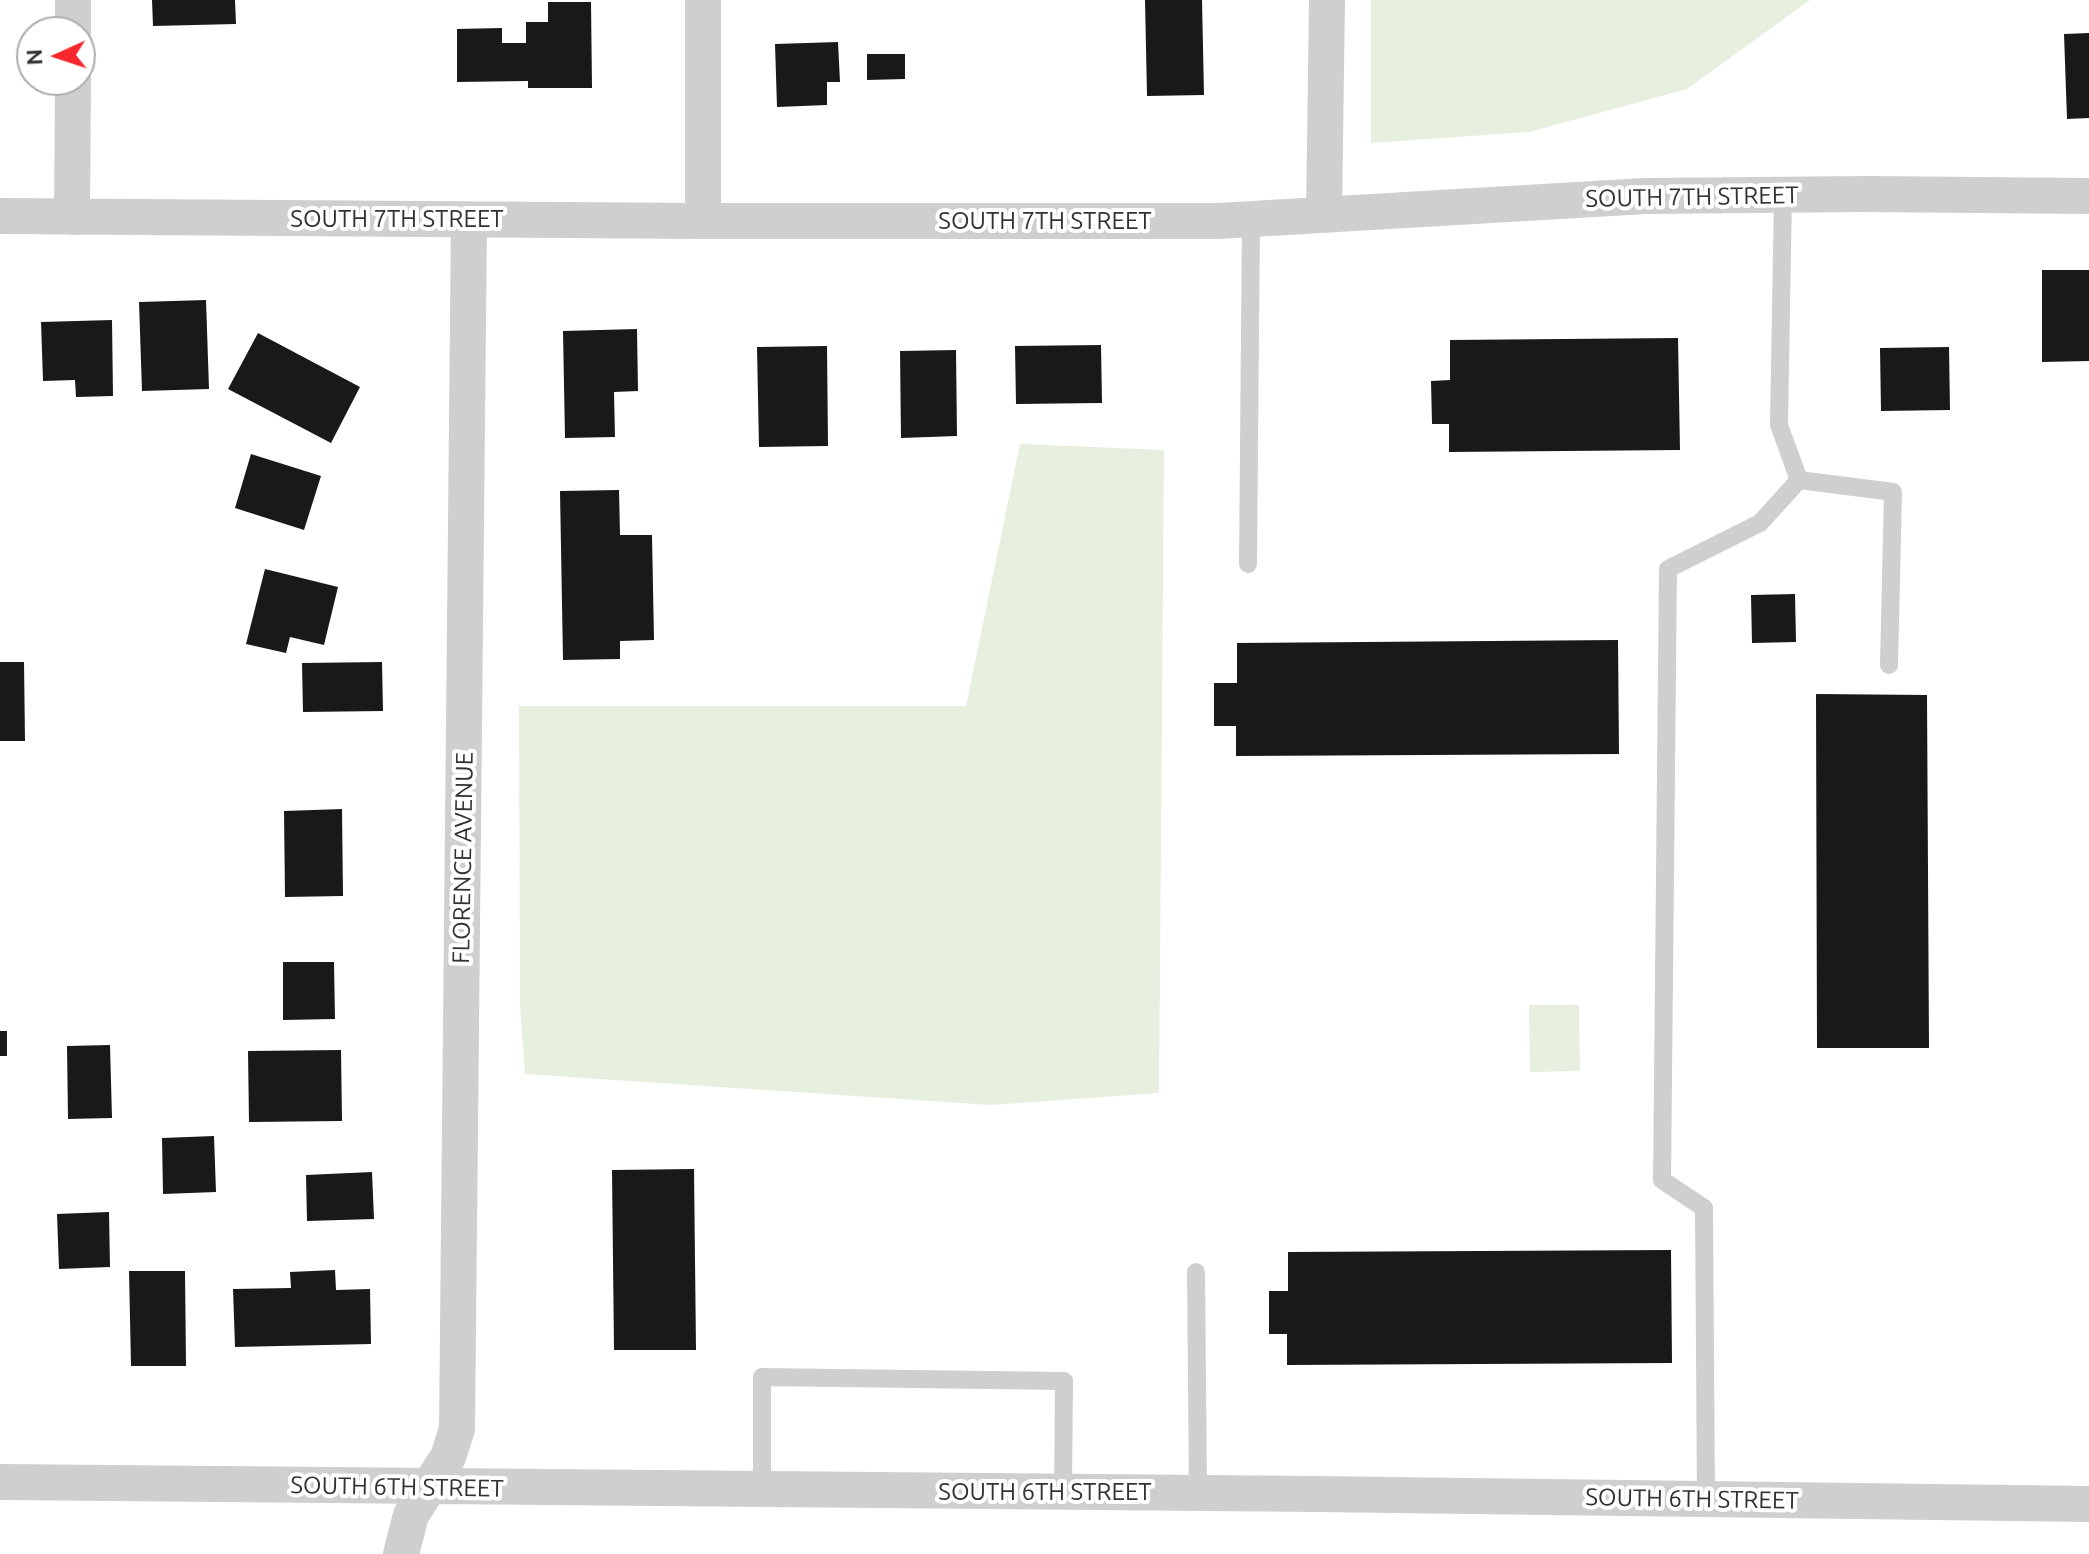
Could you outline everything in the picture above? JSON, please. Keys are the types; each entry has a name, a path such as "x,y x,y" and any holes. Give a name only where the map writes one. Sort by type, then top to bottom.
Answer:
{"street":[{"path":"703,0 703,221"},
{"path":"1324,215 1327,0"},
{"path":"72,217 73,96"},
{"name":"SOUTH 7TH STREET","path":"0,216 703,221 1251,219 1645,196 2089,196"},
{"name":"FLORENCE AVENUE","path":"401,1554 411,1515 448,1457 457,1429 469,220"},
{"name":"SOUTH 6TH STREET","path":"0,1482 2089,1504"}],"lane":[{"path":"1783,194 1779,425 1799,480"},
{"path":"1248,564 1251,219"},
{"path":"1799,480 1893,492 1889,665"},
{"path":"1706,1499 1704,1208 1662,1180 1668,569 1760,523 1799,480"},
{"path":"1196,1272 1198,1493"},
{"path":"762,1490 762,1377 1064,1381 1063,1492"}],"green space":[{"path":"1371,0 1810,0 1687,89 1529,132 1371,143"},
{"path":"1020,444 1164,450 1159,1093 991,1105 525,1074 520,1006 519,706 966,706"},
{"path":"1529,1005 1579,1005 1580,1071 1530,1072"}],"building":[{"path":"152,0 235,0 236,24 153,26"},
{"path":"1145,0 1202,0 1204,95 1147,96"},
{"path":"548,2 591,2 592,88 528,88 528,81 457,82 457,29 502,28 502,43 526,43 526,22 548,22"},
{"path":"2089,33 2089,118 2067,119 2064,34"},
{"path":"838,42 840,82 827,82 827,105 777,107 775,44"},
{"path":"867,54 905,54 905,79 867,80"},
{"path":"2042,270 2089,270 2089,361 2042,362"},
{"path":"206,300 209,389 142,391 139,302"},
{"path":"112,320 113,396 76,397 75,380 43,381 41,322"},
{"path":"637,329 638,391 614,392 615,437 565,438 563,331"},
{"path":"258,333 360,387 331,443 228,389"},
{"path":"1678,338 1680,450 1449,452 1449,424 1432,424 1431,381 1450,380 1450,340"},
{"path":"1101,345 1102,403 1016,404 1015,346"},
{"path":"827,346 828,446 759,447 757,347"},
{"path":"1949,347 1950,410 1881,411 1880,348"},
{"path":"956,350 957,436 901,438 900,351"},
{"path":"251,454 321,476 304,530 235,508"},
{"path":"619,490 620,535 652,535 654,640 620,641 620,659 563,660 560,491"},
{"path":"265,569 338,587 324,645 290,637 286,653 246,644"},
{"path":"1795,594 1796,642 1752,643 1751,595"},
{"path":"1618,640 1619,754 1236,756 1236,726 1214,726 1214,683 1237,683 1237,643"},
{"path":"0,662 24,662 25,741 0,741"},
{"path":"382,662 383,711 303,712 302,663"},
{"path":"1816,694 1927,695 1929,1048 1817,1048"},
{"path":"342,809 343,896 285,897 284,811"},
{"path":"283,962 334,962 335,1019 283,1020"},
{"path":"0,1031 7,1031 7,1056 0,1056"},
{"path":"110,1045 112,1118 68,1119 67,1046"},
{"path":"341,1050 342,1121 249,1122 248,1051"},
{"path":"214,1136 216,1192 163,1194 162,1138"},
{"path":"694,1169 696,1350 614,1350 612,1170"},
{"path":"372,1172 374,1219 307,1221 306,1175"},
{"path":"109,1212 110,1267 59,1269 57,1214"},
{"path":"1671,1250 1672,1363 1287,1365 1287,1334 1269,1334 1269,1291 1288,1291 1288,1252"},
{"path":"335,1270 336,1290 370,1289 371,1344 235,1347 233,1289 291,1288 290,1272"},
{"path":"129,1271 185,1271 186,1366 131,1366"}]}
